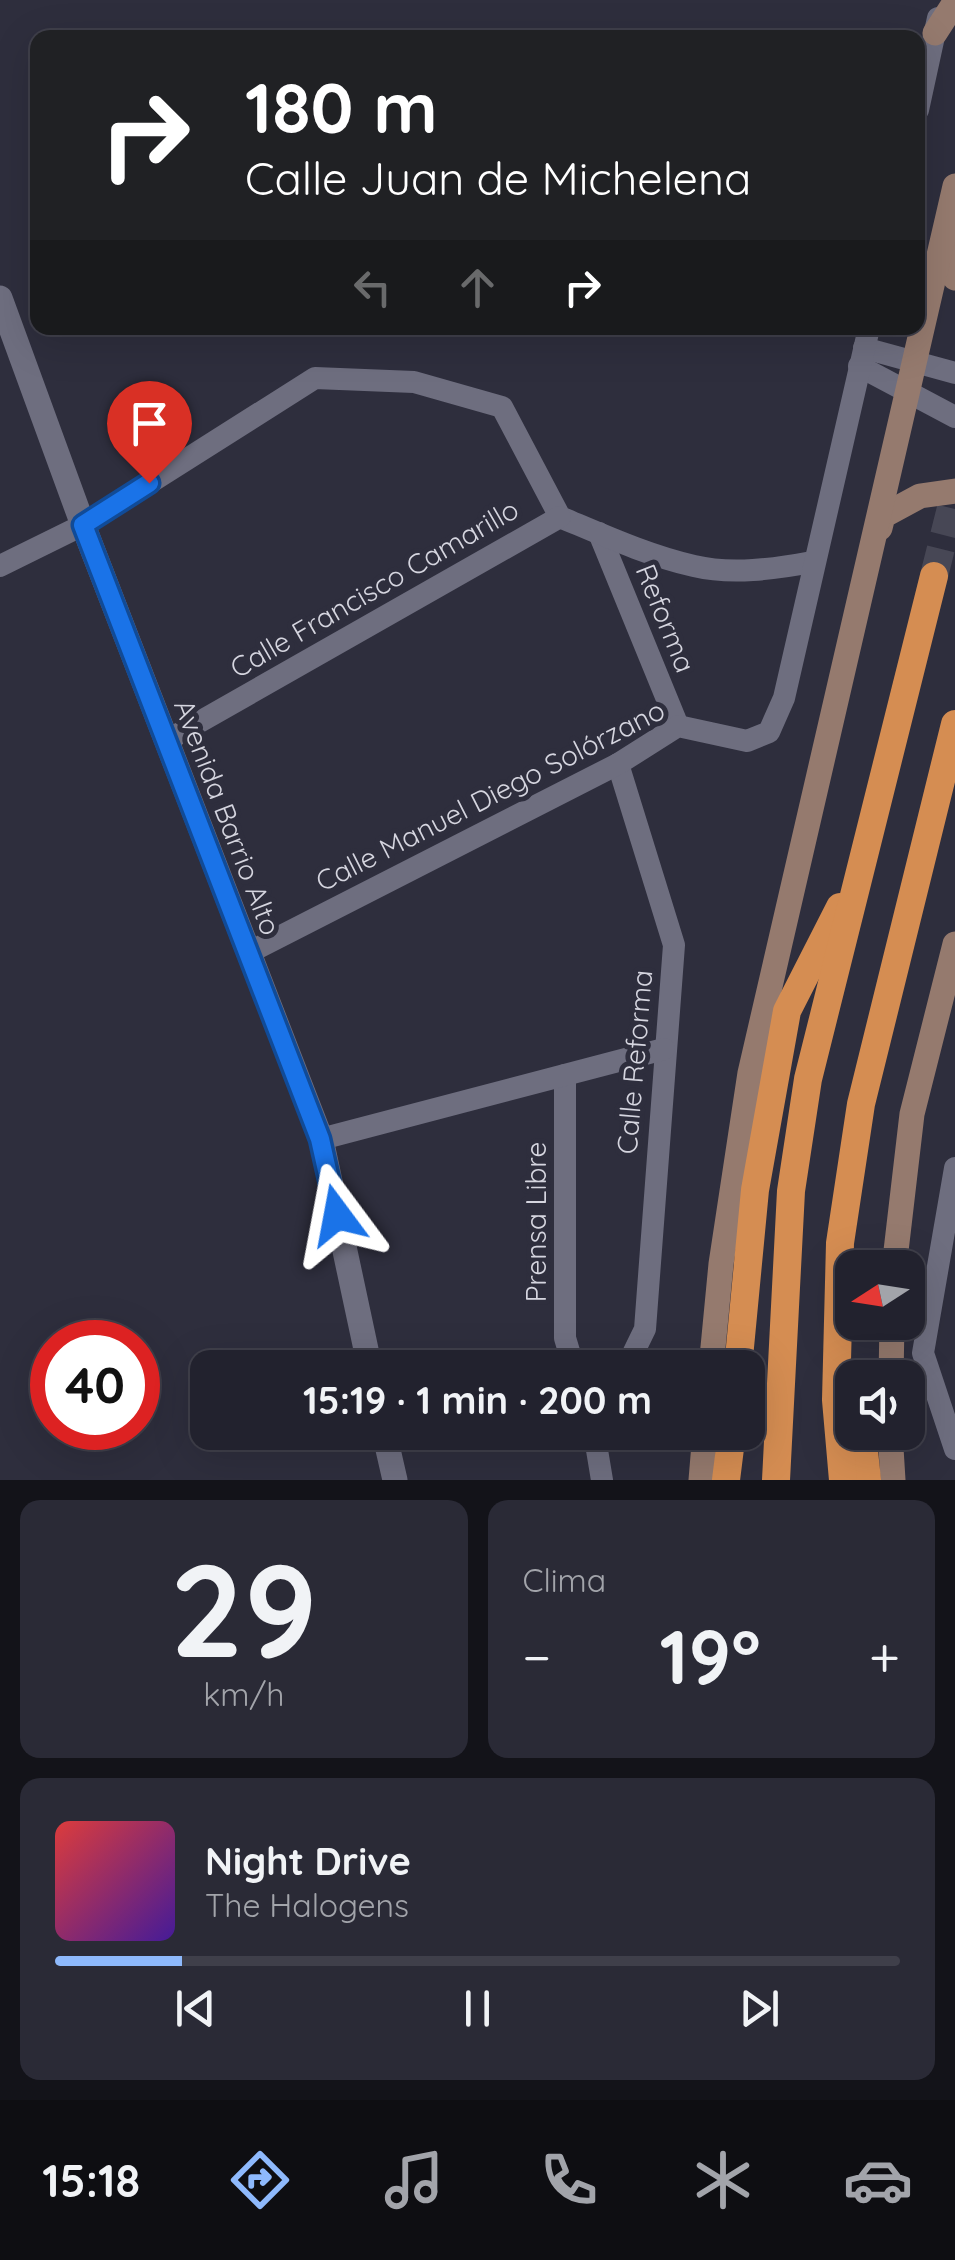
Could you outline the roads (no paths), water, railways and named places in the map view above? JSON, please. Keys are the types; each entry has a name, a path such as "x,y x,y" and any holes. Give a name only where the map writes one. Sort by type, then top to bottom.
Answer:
{"highway":[{"path":"776,1480 792,1191 808,1080 934,576"},
{"path":"843,1480 836,1400 840,1244 861,1104 955,724"},
{"path":"740,1350 755,1190 787,1011 861,865"},
{"path":"840,1244 853,1360"},
{"path":"726,1480 730,1450"},
{"path":"864,1450 867,1480"}],"main road":[{"path":"934,33 955,2"},
{"path":"925,314 955,186"},
{"path":"948,214 949,267 955,278"},
{"path":"714,1350 721,1264 750,1073 920,335"},
{"path":"864,580 884,516 920,496 955,491"},
{"path":"896,1250 912,1114 955,944"},
{"path":"701,1480 704,1450"},
{"path":"891,1450 893,1480"}],"street":[{"path":"925,76 942,0"},
{"name":"Avenida Barrio Alto","path":"0,298 83,525 320,1139 366,1350"},
{"path":"864,347 955,373"},
{"path":"864,347 908,390 955,417"},
{"path":"0,566 83,525 315,378 414,382 502,408 560,518 599,533 696,567 770,570 812,562 864,347"},
{"name":"Calle Francisco Camarillo","path":"166,740 560,518"},
{"name":"Reforma","path":"599,533 678,726"},
{"name":"Calle Manuel Diego Solórzano","path":"248,953 618,764 678,726 747,741 769,732 784,698 812,562"},
{"name":"Calle Reforma","path":"618,764 674,945 645,1330 635,1350"},
{"path":"320,1139 664,1049"},
{"name":"Prensa Libre","path":"564,1074 565,1338 569,1350"},
{"path":"955,1168 923,1353 955,1449"},
{"path":"388,1450 395,1480"},
{"path":"597,1450 602,1480"}],"tunnel":[{"path":"934,576 955,492"}]}
